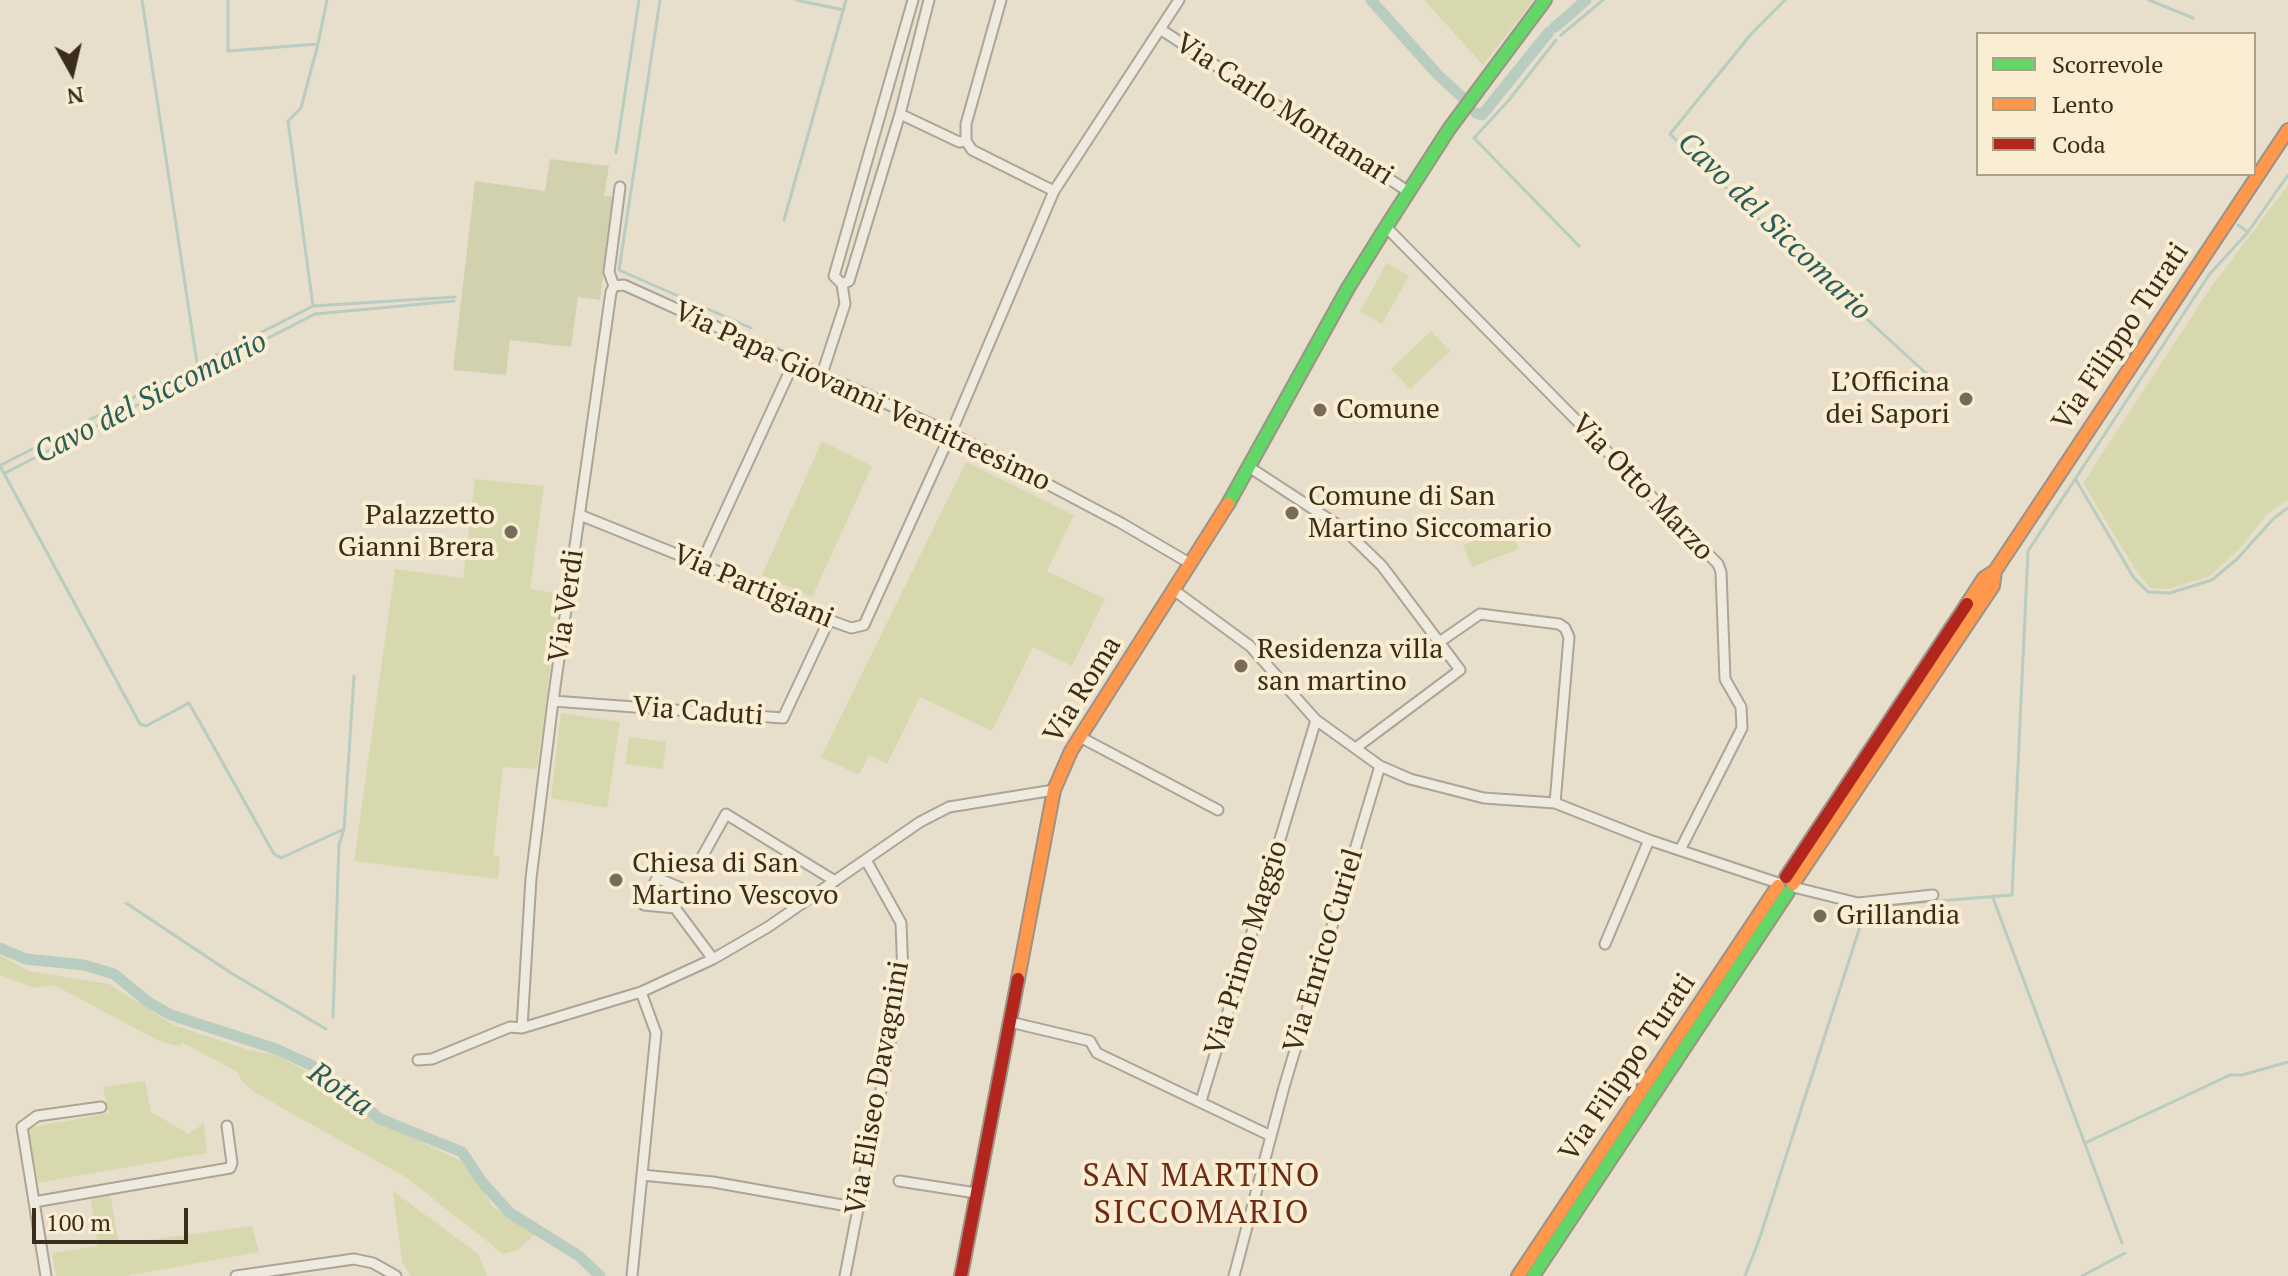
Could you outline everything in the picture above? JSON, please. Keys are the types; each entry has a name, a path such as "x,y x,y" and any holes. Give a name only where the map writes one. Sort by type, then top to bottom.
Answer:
{"main road":[{"name":"Via Roma","path":"961,1276 1054,790 1080,737 1175,591 1386,227 1449,129 1545,0"},
{"name":"Via Filippo Turati","path":"1518,1276 1993,586 1995,571 2288,130"},
{"name":"Via Filippo Turati","path":"1533,1276 1786,885"}],"street":[{"path":"822,374 845,304 842,284 834,276 913,0"},
{"path":"842,284 849,281 899,119 929,0"},
{"path":"1001,0 966,124 966,141 972,150 1054,191"},
{"path":"951,433 1054,191 1179,0"},
{"name":"Via Carlo Montanari","path":"1160,29 1409,192"},
{"path":"886,94 902,98"},
{"path":"878,119 899,119 959,142 966,141"},
{"name":"Via Verdi","path":"522,1028 531,878 553,701 614,286 609,272 620,187"},
{"name":"Via Otto Marzo","path":"1386,227 1718,564 1721,572 1725,679 1741,707 1742,728 1680,850"},
{"name":"Via Papa Giovanni Ventitreesimo","path":"614,286 624,285 951,433 1121,523 1191,564"},
{"path":"701,564 794,362"},
{"name":"Via Partigiani","path":"580,515 851,628 864,625 951,433"},
{"path":"1249,467 1344,529 1382,566 1460,670 1357,747"},
{"path":"1175,591 1250,646 1316,720 1380,766 1410,779 1484,798 1555,803 1649,840 1786,885 1858,903 1933,895"},
{"path":"1441,641 1480,614 1559,624 1565,628 1569,637 1555,803"},
{"name":"Via Caduti","path":"553,701 783,718 829,620"},
{"name":"Via Primo Maggio","path":"1201,1101 1316,720"},
{"path":"1080,737 1218,810"},
{"name":"Via Enrico Curiel","path":"1234,1276 1305,1014 1380,766"},
{"path":"418,1060 432,1059 510,1027 522,1028 641,992 713,959 768,927 920,822 949,807 1054,790"},
{"path":"702,857 726,814 835,881"},
{"path":"1605,944 1649,840"},
{"name":"Via Eliseo Davagnini","path":"845,1276 903,976 901,923 866,860"},
{"path":"675,908 713,959"},
{"path":"632,1276 656,1033 641,992"},
{"path":"1010,1022 1090,1041 1097,1053 1271,1136"},
{"path":"46,1276 22,1127 37,1116 101,1107"},
{"path":"34,1202 230,1168 227,1126"},
{"path":"642,1175 713,1182 859,1208"},
{"path":"899,1181 976,1193"},
{"path":"236,1276 354,1259 373,1263 396,1276"}],"green space":[{"path":"1424,0 1534,0 1483,65"},
{"path":"550,159 609,166 604,196 614,197 600,300 578,297 571,347 510,340 506,375 453,370 475,181 545,191"},
{"path":"2288,185 2288,500 2268,513 2242,546 2210,576 2168,589 2150,588 2083,483 2211,287"},
{"path":"1387,263 1409,276 1382,324 1360,311"},
{"path":"1431,331 1450,351 1410,389 1391,369"},
{"path":"822,441 872,466 812,597 762,575"},
{"path":"966,462 1074,515 1047,571 1105,599 1072,666 1033,647 992,731 920,697 887,764 869,755 859,775 821,757"},
{"path":"475,479 544,486 530,589 560,594 537,769 503,767 493,855 500,857 498,879 354,861 395,569 463,578"},
{"path":"1510,527 1519,549 1472,567 1463,545"},
{"path":"561,713 620,722 607,808 551,798"},
{"path":"629,737 666,742 663,769 625,764"},
{"path":"0,955 28,971 109,984 174,1025 249,1050 276,1055 317,1077 366,1115 459,1160 471,1170 493,1207 535,1234 518,1250 503,1254 407,1178 254,1092 241,1080 238,1072 181,1042 181,1047 159,1041 54,985 35,988 0,975"},
{"path":"145,1081 151,1112 189,1134 204,1123 207,1153 38,1183 28,1128 109,1113 103,1087"},
{"path":"109,1188 119,1244 252,1226 259,1252 126,1276 56,1276 52,1253 98,1246 90,1193"},
{"path":"393,1191 478,1254 487,1276 411,1276 402,1262"}],"waterway":[{"name":"Cavo del Siccomario","path":"142,0 197,363"},
{"name":"Cavo del Siccomario","path":"228,0 228,51 318,44 301,108 288,121 313,306"},
{"name":"Cavo del Siccomario","path":"318,44 327,0"},
{"path":"616,153 639,0"},
{"path":"660,0 619,270 751,328"},
{"path":"796,0 844,10"},
{"name":"Cavo del Siccomario","path":"784,220 846,0"},
{"path":"1371,0 1438,75 1462,97"},
{"path":"1555,27 1586,0"},
{"name":"Cavo del Siccomario","path":"1561,35 1603,0"},
{"name":"Cavo del Siccomario","path":"1785,0 1752,33 1670,134 1929,376"},
{"name":"Cavo del Siccomario","path":"2149,0 2193,18"},
{"path":"1476,113 1482,115 1549,32"},
{"name":"Cavo del Siccomario","path":"1556,40 1509,100 1474,138 1579,246"},
{"name":"Cavo del Siccomario","path":"1745,1276 1865,911 1875,906 2012,895 2028,551 2209,275 2248,232 2288,175"},
{"name":"Cavo del Siccomario","path":"2238,225 2248,232"},
{"name":"Cavo del Siccomario","path":"1,465 313,306 455,297"},
{"name":"Cavo del Siccomario","path":"5,473 315,314 454,301"},
{"name":"Cavo del Siccomario","path":"0,466 140,724 146,726 189,703 274,854 281,858 344,829"},
{"name":"Cavo del Siccomario","path":"2076,480 2134,578 2148,592 2170,593 2212,580 2288,508"},
{"name":"Cavo del Siccomario","path":"333,1017 339,845 344,829 354,676"},
{"path":"1993,898 2122,1243"},
{"name":"Cavo del Siccomario","path":"126,903 231,973 326,1029"},
{"name":"Rotta","path":"0,948 26,959 84,965 114,974 148,1002 171,1015 276,1049 313,1066 350,1090 378,1118 462,1152 482,1182 510,1213 579,1256 600,1276"},
{"path":"2085,1143 2230,1075 2242,1075 2288,1062"},
{"path":"2082,1276 2125,1253"}],"traffic: fast":[{"path":"1228,504 1348,288 1386,227 1449,129 1545,0"},
{"path":"1533,1276 1788,892"}],"traffic: slow":[{"path":"1967,604 1984,578 1995,571 2288,130"},
{"path":"1018,979 1054,790 1071,751 1228,504"},
{"path":"1793,884 1993,586 1995,571"},
{"path":"1518,1276 1778,886"}],"traffic: jam":[{"path":"1786,877 1967,604"},
{"path":"961,1276 1018,979"}],"place":[{"name":"L’Officina dei Sapori","path":"1966,399"},
{"name":"Comune","path":"1320,410"},
{"name":"Comune di San Martino Siccomario","path":"1292,513"},
{"name":"Palazzetto Gianni Brera","path":"511,532"},
{"name":"Residenza villa san martino","path":"1241,666"},
{"name":"Chiesa di San Martino Vescovo","path":"616,880"},
{"name":"Grillandia","path":"1820,916"}],"district":[{"name":"SAN MARTINO SICCOMARIO","path":"1202,1196"}]}
